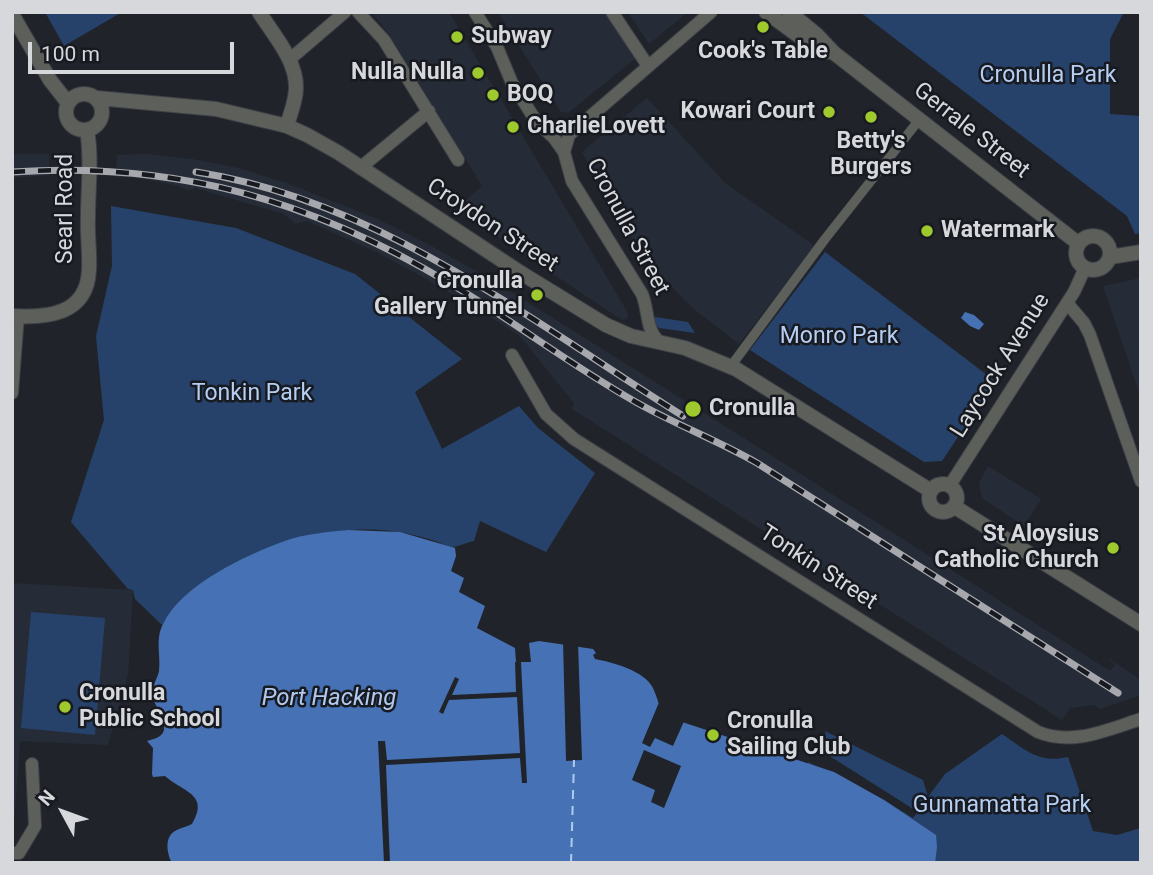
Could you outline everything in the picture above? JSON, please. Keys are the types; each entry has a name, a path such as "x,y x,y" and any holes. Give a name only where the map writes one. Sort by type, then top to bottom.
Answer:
{"street":[{"path":"259,12 289,60 296,88 287,126"},
{"path":"289,60 345,12"},
{"path":"358,12 384,40 458,160"},
{"name":"Cronulla Street","path":"475,12 497,47 506,72 518,92 537,121 564,152 572,181 642,294 647,307 648,327 659,342"},
{"path":"612,12 649,66"},
{"path":"564,152 569,135 711,12"},
{"name":"Gerrale Street","path":"766,12 810,44 834,54"},
{"name":"Gerrale Street","path":"789,12 817,35 834,54 1079,244"},
{"path":"12,14 50,80 68,103"},
{"path":"81,93 97,98 103,113 98,124 87,130 75,128 66,114 68,103 81,93"},
{"name":"Croydon Street","path":"97,98 216,109 287,126 360,167 521,273 606,325 631,336 659,342"},
{"path":"103,113 132,101"},
{"path":"360,167 429,111"},
{"path":"731,366 825,239 919,120"},
{"name":"Searl Road","path":"15,316 57,314 73,305 87,283 90,158 87,130"},
{"path":"1087,237 1102,238 1109,246 1110,257 1105,266 1100,269 1085,268 1077,257 1079,244 1087,237"},
{"path":"1110,257 1141,252"},
{"name":"Laycock Avenue","path":"950,485 1067,303 1085,268"},
{"path":"1067,303 1084,323 1090,335 1141,481"},
{"path":"12,393 15,316"},
{"path":"659,342 685,348 731,366 931,491"},
{"name":"Tonkin Street","path":"512,355 546,414 574,439 1038,732 1048,736 1077,738 1141,719"},
{"path":"937,485 950,485 957,495 955,507 942,512 934,509 929,500 931,491 937,485"},
{"path":"955,507 1141,624"},
{"path":"12,853 19,853 35,826 32,764"}],"shaded area":[{"path":"371,12 449,12 628,313 627,318 622,320 456,209 482,186 389,34"},
{"path":"498,12 608,12 636,58 568,113 561,112"},
{"path":"628,12 688,12 649,44"},
{"path":"647,98 725,183 812,244 813,248 739,344 690,306 640,252 582,152"},
{"path":"12,154 49,154 49,175 12,178"},
{"path":"146,154 239,168 289,184 375,218 435,248 500,285 1110,671 1115,665 1110,659 1139,679 1141,695 1100,709 1095,705 1070,708 1062,720 572,409 574,403 519,335 505,326 376,252 307,221 296,224 284,214 195,188 188,191 179,186 134,177 116,177 117,155"},
{"path":"1141,278 1141,398 1103,286"},
{"path":"988,466 1041,499 1024,526 982,498 979,483"},
{"name":"Cronulla Public School","path":"12,583 133,590 128,674 108,745 20,741 14,826 12,826"}],"green space":[{"path":"45,12 122,12 64,46"},
{"name":"Cronulla Park","path":"860,12 1124,12 1110,39 1110,114 1141,116 1141,233 1135,234 1127,216"},
{"name":"Tonkin Park","path":"111,206 236,228 355,274 462,359 415,392 442,449 519,406 538,428 595,473 546,552 480,521 474,541 453,547 417,536 387,531 351,530 320,534 289,541 230,565 204,582 181,602 162,625 135,599 133,590 128,589 71,522 104,420 96,336 112,266"},
{"name":"Monro Park","path":"825,252 995,381 942,461 924,462 750,350"},
{"path":"655,317 688,322 695,333 659,328 655,324"},
{"path":"31,612 105,618 95,735 21,728"},
{"name":"Gunnamatta Park","path":"825,731 923,780 928,797 945,774 1002,734 1040,757 1068,757 1093,831 1117,835 1141,828 1141,863 751,863 808,762 884,800 913,818 918,812 828,755"}],"water":[{"path":"965,312 974,315 984,324 979,330 961,318"},
{"name":"Port Hacking","path":"348,530 400,532 455,548 456,556 451,571 464,578 459,592 485,606 477,628 515,648 516,662 531,662 529,643 539,641 593,649 596,653 593,655 595,659 636,672 649,682 661,708 673,719 834,772 884,800 936,835 935,863 172,863 168,851 169,837 175,831 192,824 198,806 186,790 165,776 153,777 152,774 153,748 147,741 159,736 164,730 153,692 159,671 159,642 163,624 172,610 199,584 234,563 292,539"}],"pier":[{"path":"563,641 578,643 582,760 566,761"},
{"path":"515,662 521,662 527,783 522,783 520,758 386,765 390,863 384,863 378,741 385,741 387,760 520,753 517,697 449,700 443,714 439,712 455,677 459,679 452,695 516,692"},
{"path":"660,700 665,710 685,719 673,746 655,738 650,747 642,743"},
{"path":"644,750 681,766 664,808 651,802 655,790 632,780"}],"ferry route":[{"path":"571,863 574,760"}],"railway":[{"path":"12,172 72,170 186,180 241,192 346,230 451,284 634,401 757,463 1118,693"},
{"path":"196,172 263,187 328,209 390,236 510,304 683,416"}],"place":[{"name":"Cook's Table","path":"763,27"},
{"name":"Subway","path":"457,37"},
{"name":"Nulla Nulla","path":"478,73"},
{"name":"BOQ","path":"493,95"},
{"name":"Kowari Court","path":"829,112"},
{"name":"Betty's Burgers","path":"871,117"},
{"name":"CharlieLovett","path":"513,127"},
{"name":"Watermark","path":"927,231"},
{"name":"Cronulla Gallery Tunnel","path":"537,295"},
{"name":"Cronulla","path":"693,409"},
{"name":"St Aloysius Catholic Church","path":"1113,548"},
{"name":"Cronulla Public School","path":"65,707"},
{"name":"Cronulla Sailing Club","path":"713,735"}]}
